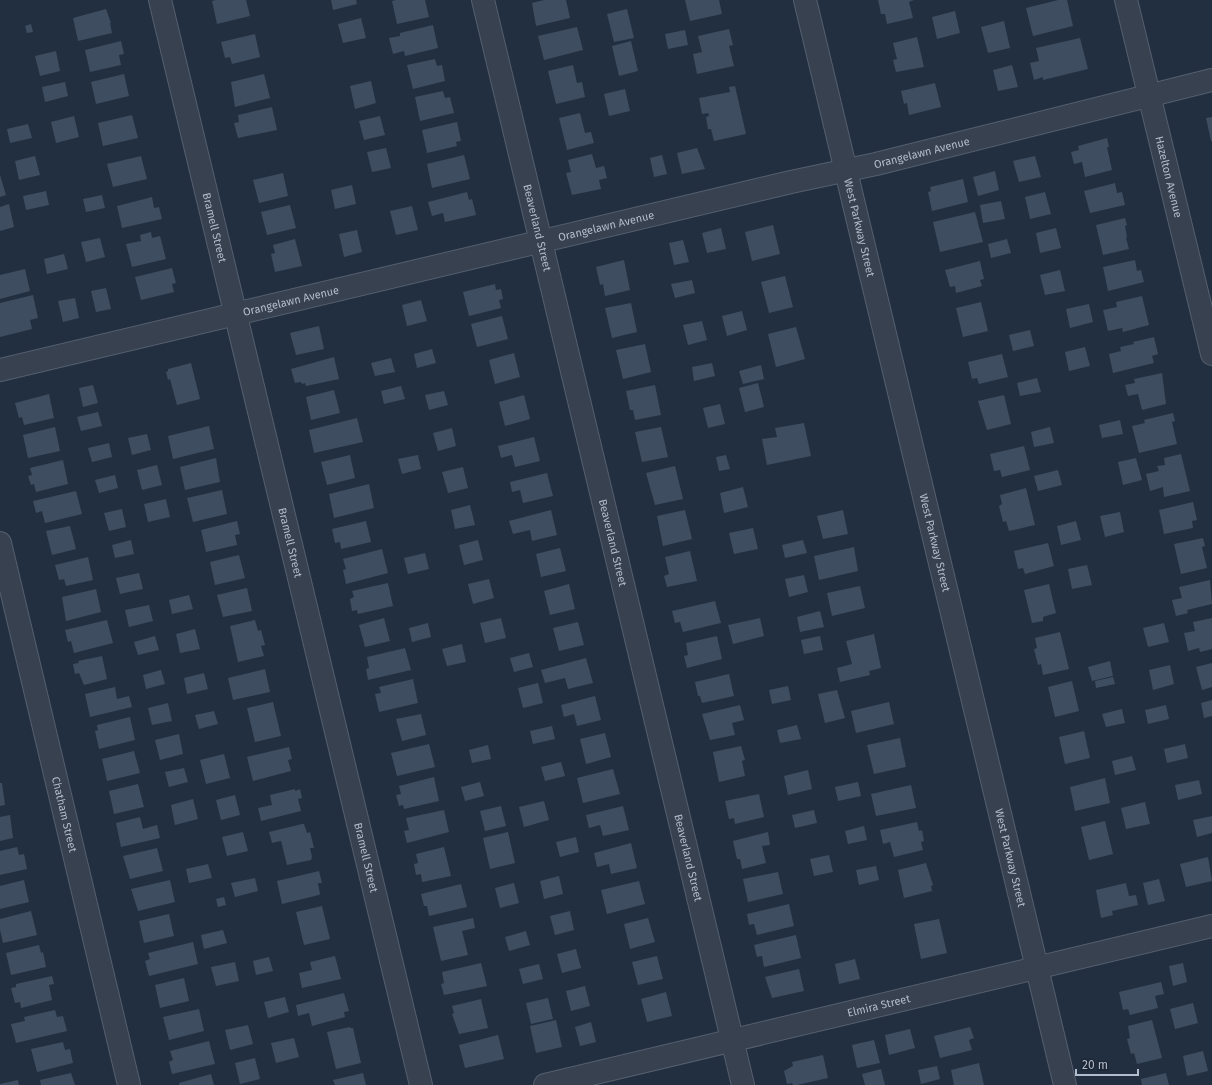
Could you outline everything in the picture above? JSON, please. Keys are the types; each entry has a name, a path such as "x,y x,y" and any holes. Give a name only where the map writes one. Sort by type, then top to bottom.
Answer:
{"street":[{"name":"Bramell Street","path":"160,0 421,1085"},
{"name":"Beaverland Street","path":"483,0 742,1085"},
{"name":"West Parkway Street","path":"805,0 1065,1085"},
{"name":"Hazelton Avenue","path":"1126,0 1212,354"},
{"name":"Orangelawn Avenue","path":"0,370 846,170 882,163 1212,80"},
{"name":"Chatham Street","path":"0,543 129,1085"},
{"name":"Elmira Street","path":"545,1085 1037,969 1212,926"}],"building":[{"path":"246,0 250,16 217,24 212,1"},
{"path":"331,0 356,0 357,4 333,10"},
{"path":"425,0 429,17 397,24 392,1"},
{"path":"544,0 566,0 570,18 536,26 532,3"},
{"path":"685,0 719,0 722,14 690,21"},
{"path":"878,0 914,0 909,2 913,18 887,24 885,14 881,14"},
{"path":"1058,0 1067,0 1073,26 1033,36 1026,8"},
{"path":"106,9 111,23 112,33 78,41 73,18"},
{"path":"627,9 634,38 614,42 607,14"},
{"path":"955,11 960,33 937,39 932,17"},
{"path":"361,18 366,38 343,43 338,24"},
{"path":"1004,21 1010,48 988,53 981,27"},
{"path":"31,24 33,32 27,33 25,26"},
{"path":"433,25 438,48 405,56 404,51 393,54 389,38 400,36 400,33"},
{"path":"577,27 583,50 544,60 538,36"},
{"path":"729,29 733,45 729,46 734,66 697,74 693,54 702,52 698,36"},
{"path":"685,30 688,45 668,49 665,34"},
{"path":"255,34 260,57 232,64 230,57 225,58 221,42"},
{"path":"917,37 924,67 896,72 893,60 897,59 893,43"},
{"path":"1080,38 1088,69 1043,80 1043,77 1034,80 1030,63 1039,61 1036,48"},
{"path":"121,41 124,54 119,55 121,65 90,72 85,50"},
{"path":"631,41 638,71 619,76 612,46"},
{"path":"56,51 60,71 40,76 35,56"},
{"path":"435,59 437,66 442,65 445,81 413,89 407,65"},
{"path":"573,65 577,83 582,82 585,97 556,104 548,71"},
{"path":"1012,65 1018,87 998,91 993,70"},
{"path":"124,74 129,96 96,104 91,82"},
{"path":"264,74 270,98 235,107 231,82"},
{"path":"371,81 376,103 355,109 350,86"},
{"path":"65,82 68,96 45,102 42,87"},
{"path":"935,83 941,107 909,115 907,103 904,104 901,91"},
{"path":"735,86 746,134 714,141 711,129 708,129 706,117 709,116 708,113 702,114 699,98 730,92 729,87"},
{"path":"625,89 630,111 609,116 604,94"},
{"path":"443,91 445,98 450,97 454,113 420,121 415,97"},
{"path":"272,107 277,130 238,138 234,123 239,122 238,115"},
{"path":"580,113 585,133 591,132 594,143 567,150 559,118"},
{"path":"132,115 138,138 103,146 98,123"},
{"path":"74,116 79,137 56,143 51,122"},
{"path":"380,116 385,135 364,140 359,121"},
{"path":"1212,117 1212,141 1211,141 1206,118"},
{"path":"457,122 461,141 456,142 457,146 427,153 422,130"},
{"path":"28,124 32,138 10,143 7,129"},
{"path":"1107,138 1109,147 1107,147 1112,170 1085,177 1082,162 1074,164 1071,152 1079,150 1078,146"},
{"path":"386,148 391,168 372,172 367,152"},
{"path":"697,148 705,169 682,174 677,153"},
{"path":"592,154 596,168 604,166 607,178 599,180 601,189 572,195 566,173 571,172 568,160"},
{"path":"464,155 470,179 432,188 427,164"},
{"path":"662,155 667,174 654,177 650,158"},
{"path":"35,156 40,175 19,180 15,161"},
{"path":"141,156 147,179 113,187 107,164"},
{"path":"1035,156 1041,177 1019,182 1013,161"},
{"path":"995,171 999,190 978,196 973,177"},
{"path":"283,173 288,196 259,203 253,180"},
{"path":"0,175 6,195 0,197"},
{"path":"963,179 968,202 932,211 928,192 931,191 930,187"},
{"path":"1115,183 1117,193 1122,192 1125,205 1090,213 1084,191"},
{"path":"352,185 356,204 335,209 331,190"},
{"path":"46,191 49,205 26,210 23,196"},
{"path":"467,192 469,200 472,199 476,215 445,222 443,213 432,216 428,202"},
{"path":"1045,192 1051,214 1030,219 1025,197"},
{"path":"102,195 105,208 86,212 83,199"},
{"path":"152,197 154,208 159,207 162,219 122,228 117,206"},
{"path":"1001,201 1005,219 983,223 980,205"},
{"path":"9,204 14,227 0,231 0,207"},
{"path":"290,205 296,228 267,235 261,212"},
{"path":"412,206 418,230 396,235 390,211"},
{"path":"975,212 983,242 940,252 933,222"},
{"path":"1125,218 1127,225 1125,226 1126,238 1129,249 1103,255 1096,225"},
{"path":"773,225 780,254 752,261 745,232"},
{"path":"721,228 726,249 707,253 702,233"},
{"path":"1056,228 1061,248 1040,253 1036,233"},
{"path":"357,230 362,252 344,257 339,234"},
{"path":"151,232 152,238 160,236 166,259 132,267 126,244 141,241 140,235"},
{"path":"100,238 105,257 86,262 81,242"},
{"path":"295,239 302,266 275,272 271,254 275,253 273,245"},
{"path":"1007,239 1011,253 991,258 988,244"},
{"path":"683,240 689,262 674,265 669,243"},
{"path":"64,254 68,269 47,274 44,259"},
{"path":"624,260 630,290 605,296 603,284 600,285 596,267"},
{"path":"1135,260 1137,271 1141,270 1144,282 1108,291 1103,267"},
{"path":"980,261 984,279 980,280 982,286 956,293 955,286 950,287 945,270"},
{"path":"172,268 176,283 172,284 174,292 141,300 135,277"},
{"path":"25,269 30,291 0,299 0,275"},
{"path":"1060,270 1065,291 1045,295 1040,275"},
{"path":"785,276 793,307 769,313 761,282"},
{"path":"692,280 695,293 675,298 671,284"},
{"path":"495,284 496,290 501,289 503,299 499,300 501,308 469,316 463,292"},
{"path":"106,288 111,309 96,312 91,291"},
{"path":"33,295 38,318 30,320 32,329 0,337 0,303"},
{"path":"1142,296 1149,325 1123,332 1122,328 1108,331 1103,310 1117,307 1116,302"},
{"path":"75,298 79,318 63,322 58,301"},
{"path":"421,300 427,321 407,326 402,305"},
{"path":"981,302 988,331 963,337 956,308"},
{"path":"631,303 637,332 612,338 605,308"},
{"path":"1089,304 1093,322 1070,328 1066,309"},
{"path":"742,311 747,330 727,336 722,316"},
{"path":"502,316 508,339 477,347 471,324"},
{"path":"702,321 707,340 688,345 683,325"},
{"path":"319,326 324,349 296,355 290,333"},
{"path":"796,327 805,359 776,367 768,334"},
{"path":"1030,330 1034,346 1013,351 1009,335"},
{"path":"1154,337 1158,354 1152,356 1154,363 1113,373 1109,354 1121,351 1120,347 1134,344 1133,342"},
{"path":"645,344 651,372 623,379 616,350"},
{"path":"1085,347 1090,366 1069,371 1065,352"},
{"path":"432,349 436,363 417,368 414,354"},
{"path":"514,353 520,377 495,384 489,360"},
{"path":"1002,354 1008,377 979,384 977,378 972,379 968,362"},
{"path":"334,357 339,379 306,386 305,383 295,383 291,369"},
{"path":"391,358 395,372 375,376 371,363"},
{"path":"191,363 200,399 177,405 170,379 168,380 166,372 168,369"},
{"path":"712,363 715,376 694,381 692,367"},
{"path":"761,365 764,379 743,384 739,371"},
{"path":"1162,373 1166,404 1142,410 1138,394 1128,396 1125,385 1135,383 1134,379"},
{"path":"1037,378 1041,392 1020,396 1017,383"},
{"path":"758,383 764,407 745,412 739,388"},
{"path":"93,385 98,403 83,407 79,388"},
{"path":"655,385 661,415 635,420 633,410 630,410 626,391"},
{"path":"401,386 405,399 384,404 381,391"},
{"path":"334,390 340,413 311,420 306,397"},
{"path":"444,391 448,405 429,410 425,395"},
{"path":"49,394 54,418 24,425 22,417 19,418 15,403"},
{"path":"524,395 530,419 505,426 499,402"},
{"path":"1004,395 1011,424 987,430 978,401"},
{"path":"720,404 725,424 708,428 703,408"},
{"path":"98,412 102,426 81,431 77,417"},
{"path":"1173,413 1175,421 1172,422 1177,444 1139,453 1132,426 1145,423 1144,420"},
{"path":"357,418 363,442 314,453 309,430"},
{"path":"1120,420 1123,434 1102,438 1099,425"},
{"path":"804,423 811,456 767,465 762,439 777,437 775,428"},
{"path":"209,426 214,449 173,459 168,436"},
{"path":"55,427 60,451 28,458 23,435"},
{"path":"661,427 668,457 642,462 635,432"},
{"path":"1050,427 1054,443 1034,447 1031,432"},
{"path":"452,428 456,446 438,451 433,433"},
{"path":"147,434 151,450 132,455 128,438"},
{"path":"534,437 540,461 515,467 512,455 501,458 498,446"},
{"path":"109,443 112,457 92,462 88,448"},
{"path":"1024,446 1030,470 1002,477 1000,470 994,471 990,454"},
{"path":"1181,454 1190,491 1164,497 1163,487 1150,491 1146,474 1159,471 1157,466 1165,465 1164,458"},
{"path":"350,455 355,478 327,485 321,462"},
{"path":"418,455 421,469 402,474 398,459"},
{"path":"726,455 730,469 719,471 716,457"},
{"path":"216,458 220,482 185,490 180,467"},
{"path":"1136,458 1142,480 1123,485 1118,462"},
{"path":"63,460 68,484 36,492 34,484 31,485 28,476 32,475 30,468"},
{"path":"157,465 162,485 142,490 137,470"},
{"path":"675,466 683,499 655,505 646,473"},
{"path":"463,467 468,488 448,493 442,472"},
{"path":"1058,470 1062,485 1038,491 1034,476"},
{"path":"547,473 553,496 523,503 520,490 512,492 510,482"},
{"path":"115,475 118,488 99,493 95,480"},
{"path":"369,484 374,508 334,518 329,494"},
{"path":"743,487 748,507 724,513 720,493"},
{"path":"1026,488 1035,525 1009,531 1006,521 1003,522 999,506 1002,504 1000,495"},
{"path":"222,490 227,514 193,522 187,498"},
{"path":"76,491 82,514 45,523 42,511 36,513 33,501"},
{"path":"166,499 170,517 148,522 144,504"},
{"path":"1193,502 1197,520 1192,521 1193,528 1164,534 1159,510"},
{"path":"470,505 475,525 455,529 451,510"},
{"path":"122,509 126,527 109,531 104,513"},
{"path":"551,510 557,535 532,541 530,530 513,534 509,521"},
{"path":"685,510 692,539 663,546 657,516"},
{"path":"843,510 848,534 823,539 817,516"},
{"path":"1120,512 1124,532 1105,537 1100,516"},
{"path":"237,521 240,534 235,535 237,545 206,552 201,530"},
{"path":"366,521 371,542 341,549 340,542 335,543 332,529"},
{"path":"1076,521 1081,540 1061,545 1057,526"},
{"path":"70,526 76,549 52,555 46,531"},
{"path":"753,528 758,549 734,554 729,533"},
{"path":"1203,538 1205,546 1202,547 1207,568 1181,574 1174,544"},
{"path":"131,540 134,554 115,558 112,545"},
{"path":"478,540 483,560 464,565 459,545"},
{"path":"803,540 807,553 785,558 782,545"},
{"path":"1048,543 1054,566 1025,574 1023,568 1018,569 1014,551"},
{"path":"854,547 858,571 819,580 814,556"},
{"path":"560,548 566,571 541,577 536,554"},
{"path":"382,549 388,573 346,584 343,570 346,569 343,559"},
{"path":"690,551 697,581 667,587 664,576 669,574 665,557"},
{"path":"425,553 429,569 408,574 404,558"},
{"path":"239,555 245,578 215,585 210,562"},
{"path":"88,557 93,580 66,586 64,579 59,580 55,565"},
{"path":"1087,565 1092,585 1072,589 1068,569"},
{"path":"139,573 143,589 120,594 116,578"},
{"path":"804,575 808,592 789,597 785,579"},
{"path":"489,579 494,598 473,604 468,584"},
{"path":"1210,580 1212,604 1187,610 1188,613 1176,616 1172,600 1182,598 1179,587"},
{"path":"388,583 393,606 358,614 357,610 352,611 350,599 354,597 352,591"},
{"path":"569,584 575,609 550,615 544,591"},
{"path":"1049,584 1056,613 1043,617 1043,621 1032,623 1024,590"},
{"path":"860,586 865,608 832,616 827,593"},
{"path":"247,588 252,611 223,617 217,595"},
{"path":"96,589 101,612 66,621 62,597"},
{"path":"189,595 193,609 172,614 169,600"},
{"path":"715,601 721,623 683,632 680,622 675,623 672,611"},
{"path":"149,605 153,621 129,627 125,610"},
{"path":"820,611 824,627 800,632 797,617"},
{"path":"384,618 390,641 365,647 359,625"},
{"path":"501,618 506,638 485,643 480,623"},
{"path":"760,618 764,636 733,644 728,625"},
{"path":"1212,618 1212,649 1200,652 1199,648 1188,651 1184,633 1195,631 1193,622"},
{"path":"107,620 113,643 74,653 71,641 68,642 65,630"},
{"path":"255,620 258,631 261,630 265,645 261,646 264,656 238,662 230,626"},
{"path":"578,622 584,645 559,651 553,628"},
{"path":"428,623 431,637 412,642 409,628"},
{"path":"1164,623 1169,642 1148,647 1143,628"},
{"path":"195,629 200,649 180,653 176,634"},
{"path":"1060,632 1069,669 1043,675 1041,664 1038,665 1034,649 1037,648 1035,638"},
{"path":"874,634 881,668 869,671 870,675 840,682 837,668 852,664 846,641"},
{"path":"155,636 159,650 138,655 134,642"},
{"path":"717,636 722,659 687,668 684,656 688,655 686,643"},
{"path":"820,636 823,650 804,654 801,640"},
{"path":"462,644 466,662 447,666 442,649"},
{"path":"405,648 411,670 368,680 366,669 369,668 367,657"},
{"path":"529,653 533,667 514,672 510,658"},
{"path":"102,656 107,679 84,685 79,673 75,674 73,664 79,663 78,661"},
{"path":"586,658 593,683 568,689 565,678 545,683 541,670"},
{"path":"1110,661 1113,676 1092,681 1088,667"},
{"path":"1212,663 1212,687 1202,690 1196,667"},
{"path":"1170,665 1174,684 1153,690 1149,670"},
{"path":"265,669 270,692 233,700 228,678"},
{"path":"161,670 165,684 146,689 143,675"},
{"path":"204,673 208,689 187,694 184,678"},
{"path":"729,674 734,696 702,703 700,696 698,696 695,682"},
{"path":"1113,677 1115,684 1096,688 1095,681"},
{"path":"413,679 418,703 379,712 375,694 381,693 379,687"},
{"path":"1072,681 1079,711 1055,717 1048,687"},
{"path":"538,683 543,703 523,708 518,688"},
{"path":"788,686 791,700 772,704 769,690"},
{"path":"115,687 117,699 129,696 132,707 90,717 85,694"},
{"path":"837,690 845,718 825,723 818,694"},
{"path":"595,696 601,720 577,726 574,714 564,717 561,705"},
{"path":"1212,700 1212,716 1204,718 1201,703"},
{"path":"273,702 281,736 255,742 247,708"},
{"path":"889,702 894,724 856,733 851,711"},
{"path":"168,703 172,721 152,725 148,708"},
{"path":"740,705 744,720 732,723 735,735 710,740 702,714"},
{"path":"1166,705 1169,719 1148,724 1145,710"},
{"path":"1122,709 1125,723 1106,727 1102,714"},
{"path":"214,711 218,724 199,729 195,715"},
{"path":"421,714 426,735 402,741 396,719"},
{"path":"130,717 135,740 99,749 95,731 98,730 97,725"},
{"path":"797,725 801,739 780,743 777,730"},
{"path":"552,726 555,739 533,744 530,731"},
{"path":"1084,731 1090,758 1065,764 1059,737"},
{"path":"605,733 611,757 586,764 580,739"},
{"path":"179,734 183,754 160,760 155,740"},
{"path":"900,738 906,767 874,774 867,745"},
{"path":"429,744 435,767 397,776 391,753"},
{"path":"1185,744 1188,758 1167,763 1164,749"},
{"path":"488,745 491,759 472,763 469,750"},
{"path":"741,746 745,760 742,761 745,776 719,782 713,752"},
{"path":"289,747 292,759 288,760 291,771 253,781 247,757"},
{"path":"134,751 140,773 107,781 102,759"},
{"path":"224,754 230,778 206,784 200,760"},
{"path":"1132,756 1136,770 1115,775 1112,761"},
{"path":"561,762 565,776 545,781 541,767"},
{"path":"184,768 188,782 169,787 165,772"},
{"path":"613,769 620,794 583,803 577,778"},
{"path":"808,770 812,789 788,795 784,776"},
{"path":"434,777 439,801 404,809 403,805 399,806 396,795 401,794 399,786"},
{"path":"1105,778 1110,803 1075,811 1070,787"},
{"path":"1199,780 1202,794 1178,800 1175,785"},
{"path":"480,782 484,796 465,801 461,787"},
{"path":"858,782 861,796 838,801 835,787"},
{"path":"0,783 2,783 5,805 0,806"},
{"path":"138,784 144,807 114,814 109,791"},
{"path":"911,785 916,808 876,816 871,794"},
{"path":"295,789 295,791 300,789 302,798 298,799 301,811 261,821 258,808 272,805 270,795"},
{"path":"759,794 764,817 735,824 734,818 729,819 725,801"},
{"path":"235,795 240,815 221,820 216,800"},
{"path":"193,799 198,819 175,825 171,805"},
{"path":"544,801 549,820 524,827 519,807"},
{"path":"1145,802 1150,824 1126,829 1121,808"},
{"path":"501,806 506,826 485,831 480,811"},
{"path":"623,806 629,830 603,836 600,825 589,828 586,815"},
{"path":"444,810 449,832 407,843 404,831 409,830 406,818"},
{"path":"814,810 817,823 795,828 792,815"},
{"path":"10,815 13,838 0,841 0,817"},
{"path":"1212,816 1212,833 1197,837 1193,820"},
{"path":"140,817 143,829 157,825 160,838 121,847 116,823"},
{"path":"1105,821 1113,854 1089,860 1081,827"},
{"path":"917,822 919,831 922,830 924,841 921,842 923,850 894,857 890,842 883,844 880,830"},
{"path":"304,824 307,833 310,832 314,848 310,848 312,857 311,860 287,865 281,841 272,843 269,832"},
{"path":"864,826 867,840 848,844 845,831"},
{"path":"243,832 248,851 227,856 222,837"},
{"path":"508,832 515,863 490,869 483,838"},
{"path":"768,832 770,845 762,846 766,863 742,869 740,859 737,859 733,841"},
{"path":"576,837 579,852 560,857 556,842"},
{"path":"631,843 637,868 611,874 609,864 597,867 594,853"},
{"path":"17,847 19,855 24,854 27,869 0,875 0,851"},
{"path":"444,847 451,876 422,882 421,874 416,875 414,864 418,863 416,854"},
{"path":"157,848 163,871 130,879 123,856"},
{"path":"829,855 833,872 814,876 810,859"},
{"path":"1208,857 1212,881 1186,887 1180,864"},
{"path":"926,863 933,885 931,886 932,891 904,898 898,870"},
{"path":"208,864 212,878 189,883 186,869"},
{"path":"876,866 879,880 859,885 856,870"},
{"path":"319,871 322,883 318,883 319,895 282,904 277,881"},
{"path":"778,872 783,894 748,902 743,879"},
{"path":"559,876 563,894 544,899 540,881"},
{"path":"255,878 258,891 235,897 231,883"},
{"path":"1159,879 1165,901 1148,905 1143,883"},
{"path":"24,880 29,902 0,909 0,886"},
{"path":"170,880 175,902 138,911 131,889"},
{"path":"639,881 645,904 607,914 601,890"},
{"path":"514,883 519,903 500,908 495,888"},
{"path":"1126,883 1129,896 1136,895 1138,905 1112,911 1113,915 1101,918 1096,890"},
{"path":"461,884 467,907 429,916 427,906 424,906 421,894"},
{"path":"224,897 226,905 218,907 216,899"},
{"path":"789,904 794,926 757,935 754,924 749,925 747,914"},
{"path":"322,906 330,939 304,945 296,912"},
{"path":"31,911 37,935 3,943 0,930 0,919"},
{"path":"570,911 574,930 555,935 550,916"},
{"path":"169,914 174,936 144,943 139,921"},
{"path":"473,918 475,928 462,931 468,955 441,961 433,927"},
{"path":"648,918 655,942 630,949 624,924"},
{"path":"939,919 947,953 921,959 914,924"},
{"path":"223,930 227,943 204,949 201,935"},
{"path":"526,931 530,945 509,951 505,937"},
{"path":"796,935 801,958 764,967 762,956 757,957 754,945"},
{"path":"193,942 198,964 149,976 145,961 150,959 148,953"},
{"path":"39,945 41,953 43,952 46,967 11,975 6,953"},
{"path":"576,949 581,968 562,973 557,954"},
{"path":"335,956 341,979 302,988 299,973 312,970 310,962"},
{"path":"657,956 663,979 638,985 632,962"},
{"path":"269,957 273,971 256,975 253,961"},
{"path":"855,959 860,979 839,984 835,964"},
{"path":"235,962 239,981 216,986 211,967"},
{"path":"481,963 487,986 444,995 441,984 444,983 442,972"},
{"path":"1183,963 1187,982 1173,986 1169,966"},
{"path":"539,964 543,979 523,984 519,969"},
{"path":"799,969 804,991 772,998 765,977"},
{"path":"52,976 54,984 49,985 52,1000 21,1008 20,1002 15,1003 11,988 16,987 16,984"},
{"path":"184,978 189,1001 160,1008 155,985"},
{"path":"1161,982 1164,994 1155,996 1158,1008 1130,1015 1128,1009 1123,1010 1119,992"},
{"path":"585,986 590,1006 571,1011 566,991"},
{"path":"666,992 672,1016 647,1022 641,999"},
{"path":"344,993 349,1011 344,1012 345,1017 312,1026 309,1013 298,1016 296,1005"},
{"path":"285,997 289,1012 268,1018 264,1002"},
{"path":"548,998 553,1019 531,1024 526,1003"},
{"path":"481,999 488,1028 459,1034 452,1014 454,1013 452,1006"},
{"path":"1193,1003 1198,1023 1175,1029 1170,1009"},
{"path":"199,1009 204,1031 169,1040 163,1017"},
{"path":"55,1010 57,1017 63,1016 67,1031 16,1043 11,1024 25,1021 24,1017"},
{"path":"556,1020 562,1047 536,1053 530,1026"},
{"path":"1152,1020 1162,1058 1137,1064 1134,1053 1131,1054 1127,1039 1130,1038 1128,1026"},
{"path":"591,1022 596,1042 580,1046 575,1027"},
{"path":"248,1025 253,1044 230,1050 225,1030"},
{"path":"350,1027 353,1028 361,1063 336,1069 327,1032"},
{"path":"970,1027 974,1038 969,1040 972,1050 940,1058 934,1036"},
{"path":"910,1029 915,1048 889,1055 885,1035"},
{"path":"498,1035 504,1059 465,1068 459,1045"},
{"path":"294,1038 299,1057 276,1063 271,1043"},
{"path":"874,1040 880,1063 857,1068 852,1045"},
{"path":"209,1041 215,1064 172,1074 169,1062 173,1060 170,1051"},
{"path":"63,1042 65,1050 70,1049 73,1063 37,1072 31,1049"},
{"path":"1203,1051 1208,1071 1187,1076 1183,1056"},
{"path":"823,1055 828,1078 797,1085 793,1085 792,1083 787,1084 784,1071 793,1066 792,1062"},
{"path":"255,1058 260,1079 240,1084 235,1063"},
{"path":"979,1063 984,1085 954,1085 951,1070"},
{"path":"937,1066 940,1079 921,1084 918,1070"},
{"path":"881,1069 885,1085 865,1085 862,1074"},
{"path":"71,1073 75,1085 41,1085 40,1080"},
{"path":"363,1073 366,1085 335,1085 333,1080"},
{"path":"1166,1073 1169,1085 1142,1085 1141,1079"},
{"path":"211,1074 214,1085 179,1085 179,1083"},
{"path":"18,1080 19,1085 0,1085 0,1084"}]}
